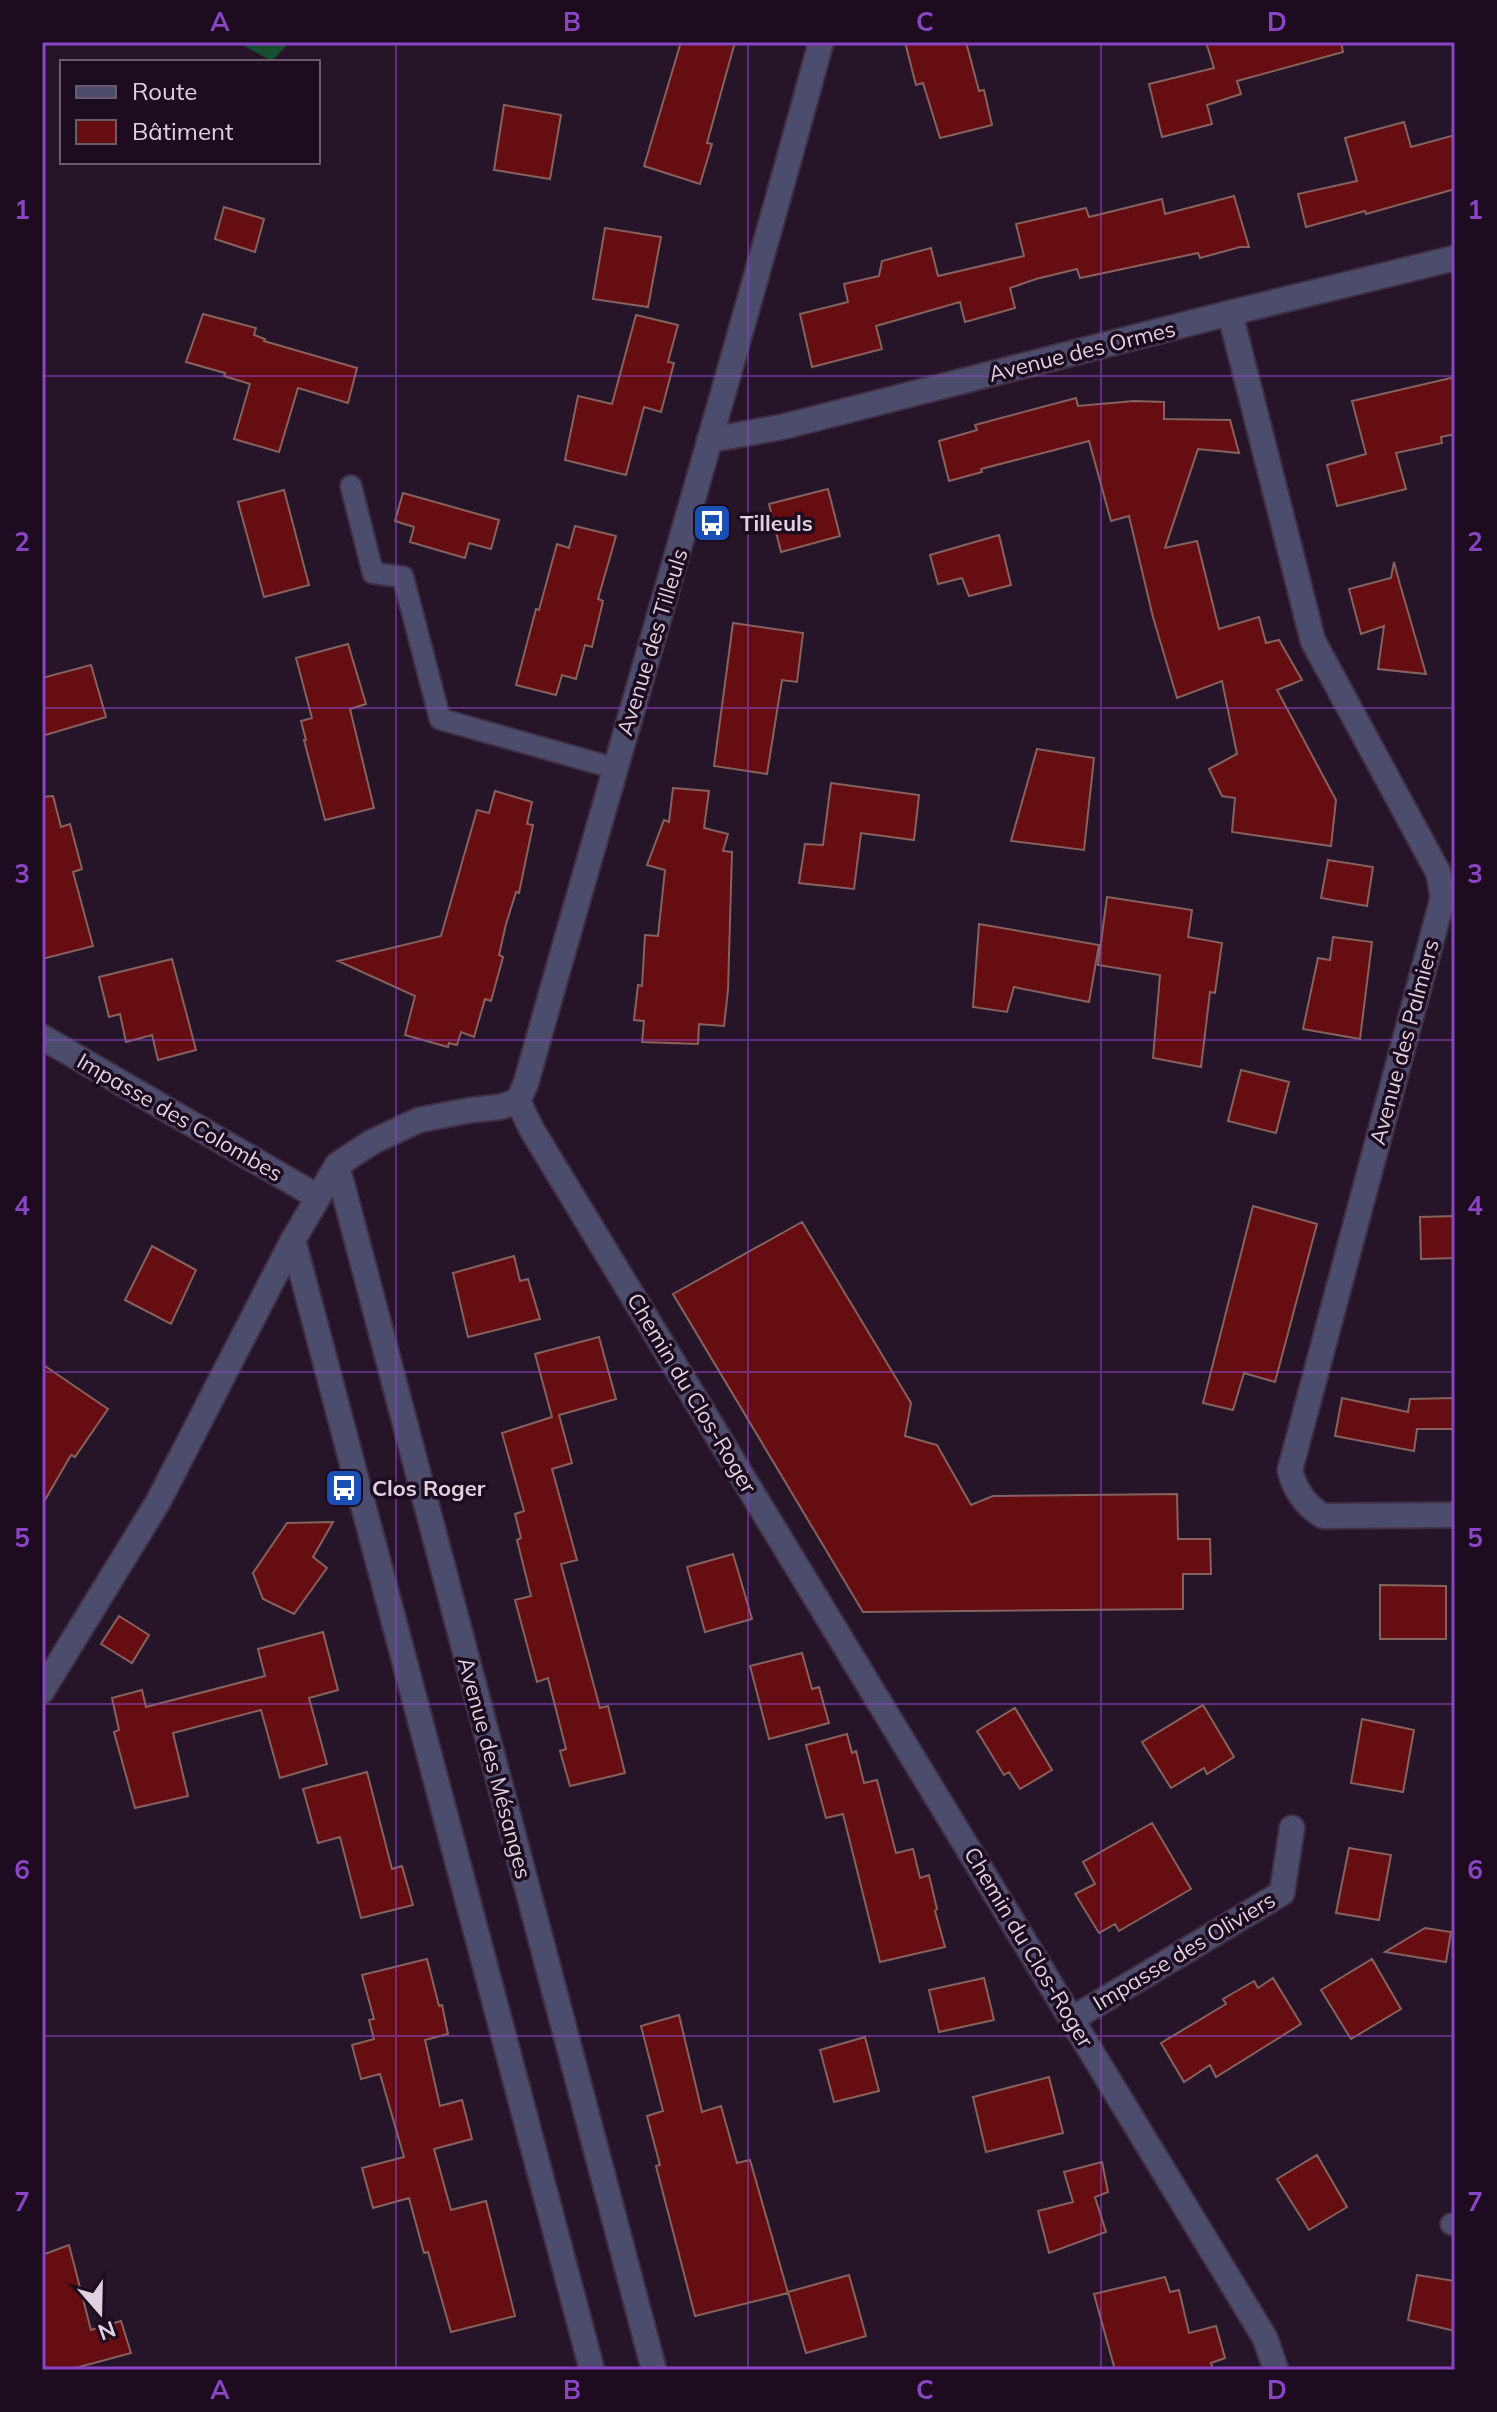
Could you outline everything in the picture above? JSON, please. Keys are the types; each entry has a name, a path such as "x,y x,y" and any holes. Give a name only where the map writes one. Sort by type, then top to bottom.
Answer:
{"street":[{"name":"Avenue des Tilleuls","path":"518,1101 526,1083 614,768 682,543 821,42"},
{"name":"Avenue des Ormes","path":"709,440 782,427 1455,258"},
{"name":"Avenue des Palmiers","path":"1230,313 1313,641 1438,872 1443,897 1290,1470 1293,1484 1312,1509 1323,1516 1455,1515"},
{"name":"Impasse des Colombes","path":"42,1037 318,1197"},
{"path":"42,1691 158,1502 293,1240 337,1165 372,1142 419,1120 500,1107 518,1101"},
{"name":"Chemin du Clos-Roger","path":"518,1101 532,1130 1265,2338 1276,2370"},
{"name":"Avenue des Mésanges","path":"337,1165 654,2370"},
{"path":"293,1240 592,2370"},
{"name":"Impasse des Oliviers","path":"1072,2019 1282,1893 1292,1828"}],"lane":[{"path":"351,486 373,573 403,577 440,719 614,768"}],"green space":[{"path":"237,42 290,42 270,60"}],"building":[{"path":"681,42 735,42 707,143 712,144 700,184 644,166"},
{"path":"905,42 966,42 979,91 984,90 992,125 940,138 923,83 916,85"},
{"path":"1206,42 1341,42 1343,52 1237,81 1241,94 1207,105 1212,124 1162,137 1149,84 1214,68"},
{"path":"504,105 561,115 550,179 494,170"},
{"path":"1404,122 1411,147 1455,135 1455,189 1306,227 1298,194 1357,181 1345,138"},
{"path":"1234,196 1249,247 1200,258 1198,253 1080,278 1077,269 1036,279 1010,288 1015,308 965,322 960,302 876,326 882,349 812,367 800,314 848,302 844,284 879,276 882,261 931,248 938,276 1024,256 1016,224 1086,208 1089,217 1162,199 1165,214"},
{"path":"224,207 264,219 255,252 215,239"},
{"path":"605,228 661,237 648,307 593,299"},
{"path":"203,314 256,328 254,335 264,341 357,368 348,403 298,388 279,452 234,439 250,384 186,362"},
{"path":"636,315 678,325 668,362 674,363 661,412 644,407 626,475 565,460 578,396 612,404"},
{"path":"1455,377 1455,434 1441,437 1442,443 1396,453 1406,489 1337,506 1327,465 1366,454 1352,401"},
{"path":"1076,398 1078,406 1164,402 1164,419 1230,420 1239,453 1198,449 1165,548 1197,541 1219,629 1259,617 1266,643 1279,640 1302,680 1277,690 1336,800 1331,846 1232,832 1235,798 1222,796 1209,769 1237,754 1222,681 1177,698 1153,617 1129,516 1111,521 1089,441 981,469 982,472 949,481 939,441 977,430 975,425"},
{"path":"828,489 840,536 781,552 769,504"},
{"path":"284,490 309,585 264,597 238,502"},
{"path":"403,493 499,520 491,549 469,543 465,558 410,542 414,527 395,521"},
{"path":"575,526 616,536 598,599 603,601 592,647 585,645 576,679 562,675 556,695 516,685 557,544 569,548"},
{"path":"999,535 1011,585 969,596 962,578 938,584 930,555"},
{"path":"1394,562 1426,674 1378,669 1384,626 1361,634 1349,589 1391,578"},
{"path":"733,623 803,633 797,682 782,680 767,774 714,766"},
{"path":"348,644 366,704 350,709 374,808 325,820 304,740 301,721 312,718 296,658"},
{"path":"91,665 106,717 42,736 42,678"},
{"path":"1037,749 1094,758 1084,850 1011,841"},
{"path":"831,783 919,795 914,840 861,833 854,889 799,883 805,844 823,845"},
{"path":"673,788 709,791 704,828 728,834 723,851 732,852 724,1026 699,1024 698,1044 642,1042 644,1021 634,1020 638,985 642,986 645,935 658,936 665,870 647,865 664,820 669,822"},
{"path":"495,791 532,802 527,824 533,825 519,893 516,892 506,924 499,955 503,957 491,1001 485,999 474,1037 461,1032 457,1045 449,1043 448,1047 405,1035 415,996 338,961 441,936 477,810 489,813"},
{"path":"53,796 61,827 70,824 82,869 73,872 93,946 42,959 42,797"},
{"path":"1328,860 1373,867 1367,906 1321,898"},
{"path":"1107,897 1192,910 1188,937 1222,943 1215,993 1210,992 1201,1067 1153,1058 1160,975 1098,965"},
{"path":"979,924 1099,945 1089,1002 1014,987 1007,1012 973,1007"},
{"path":"1333,937 1372,942 1360,1039 1303,1029 1318,958 1330,960"},
{"path":"172,959 196,1050 158,1060 152,1035 126,1042 120,1014 109,1017 99,977"},
{"path":"1241,1070 1289,1082 1276,1133 1228,1121"},
{"path":"1253,1206 1317,1224 1275,1382 1244,1373 1233,1410 1203,1403"},
{"path":"1455,1216 1455,1258 1421,1259 1420,1217"},
{"path":"802,1222 911,1403 905,1436 937,1445 971,1505 993,1496 1177,1494 1178,1539 1210,1539 1211,1574 1183,1574 1183,1609 863,1612 673,1294"},
{"path":"152,1246 196,1270 171,1324 125,1300"},
{"path":"514,1256 520,1281 528,1279 540,1319 468,1337 453,1273"},
{"path":"599,1337 616,1399 559,1415 572,1463 552,1469 577,1560 561,1564 600,1708 608,1706 625,1773 570,1786 560,1751 566,1749 548,1678 537,1682 515,1600 531,1596 517,1540 521,1538 515,1514 524,1511 502,1433 552,1417 535,1354"},
{"path":"42,1364 108,1409 75,1457 71,1455 42,1505"},
{"path":"1342,1398 1408,1412 1410,1399 1455,1398 1455,1429 1417,1429 1414,1451 1335,1436"},
{"path":"333,1522 313,1557 327,1568 294,1614 263,1599 253,1573 287,1523"},
{"path":"733,1554 752,1619 705,1632 687,1567"},
{"path":"1380,1585 1446,1586 1446,1639 1380,1639"},
{"path":"119,1616 149,1635 132,1663 101,1644"},
{"path":"323,1632 338,1690 309,1698 327,1764 280,1778 261,1710 173,1733 188,1796 135,1808 114,1732 119,1730 112,1698 142,1690 146,1707 265,1676 258,1649"},
{"path":"802,1653 812,1689 819,1687 829,1723 769,1739 750,1666"},
{"path":"1203,1705 1234,1757 1207,1774 1204,1768 1171,1788 1142,1742"},
{"path":"1015,1708 1052,1770 1020,1789 1009,1772 1004,1775 977,1731"},
{"path":"1362,1719 1414,1730 1403,1792 1351,1783"},
{"path":"847,1734 852,1753 856,1751 864,1783 877,1780 896,1853 913,1849 920,1878 929,1875 945,1947 880,1962 843,1814 826,1818 806,1745"},
{"path":"367,1772 392,1869 402,1866 413,1905 361,1918 340,1837 318,1843 303,1789"},
{"path":"1152,1823 1191,1889 1119,1931 1115,1924 1099,1933 1075,1894 1095,1884 1083,1862"},
{"path":"1349,1848 1391,1855 1379,1920 1336,1913"},
{"path":"1425,1928 1451,1932 1446,1962 1385,1952"},
{"path":"427,1959 448,2034 425,2040 440,2106 462,2100 472,2139 434,2149 451,2210 486,2201 515,2316 451,2332 409,2198 373,2208 362,2168 404,2157 380,2074 361,2079 352,2045 374,2039 369,2020 374,2019 362,1975"},
{"path":"1372,1959 1401,2009 1351,2039 1321,1990"},
{"path":"984,1978 994,2020 939,2032 929,1990"},
{"path":"1273,1978 1301,2024 1216,2077 1210,2065 1184,2082 1161,2043 1226,2004 1223,1999 1254,1981 1258,1988"},
{"path":"679,2015 702,2112 721,2106 737,2163 750,2160 788,2293 695,2316 656,2166 660,2165 647,2116 663,2111 641,2026"},
{"path":"865,2037 879,2091 834,2102 820,2050"},
{"path":"1049,2077 1063,2133 986,2152 973,2097"},
{"path":"1317,2155 1347,2207 1309,2230 1277,2179"},
{"path":"1102,2162 1108,2192 1095,2197 1106,2232 1049,2253 1038,2211 1073,2202 1064,2172"},
{"path":"69,2245 91,2330 121,2321 131,2353 68,2370 42,2370 42,2255"},
{"path":"849,2275 866,2336 806,2353 788,2292"},
{"path":"1417,2275 1455,2281 1455,2331 1408,2320"},
{"path":"1165,2277 1170,2292 1179,2290 1189,2333 1216,2326 1225,2358 1211,2363 1213,2370 1115,2370 1094,2294"}],"place":[{"name":"Tilleuls","path":"712,523"},
{"name":"Clos Roger","path":"344,1488"}]}
